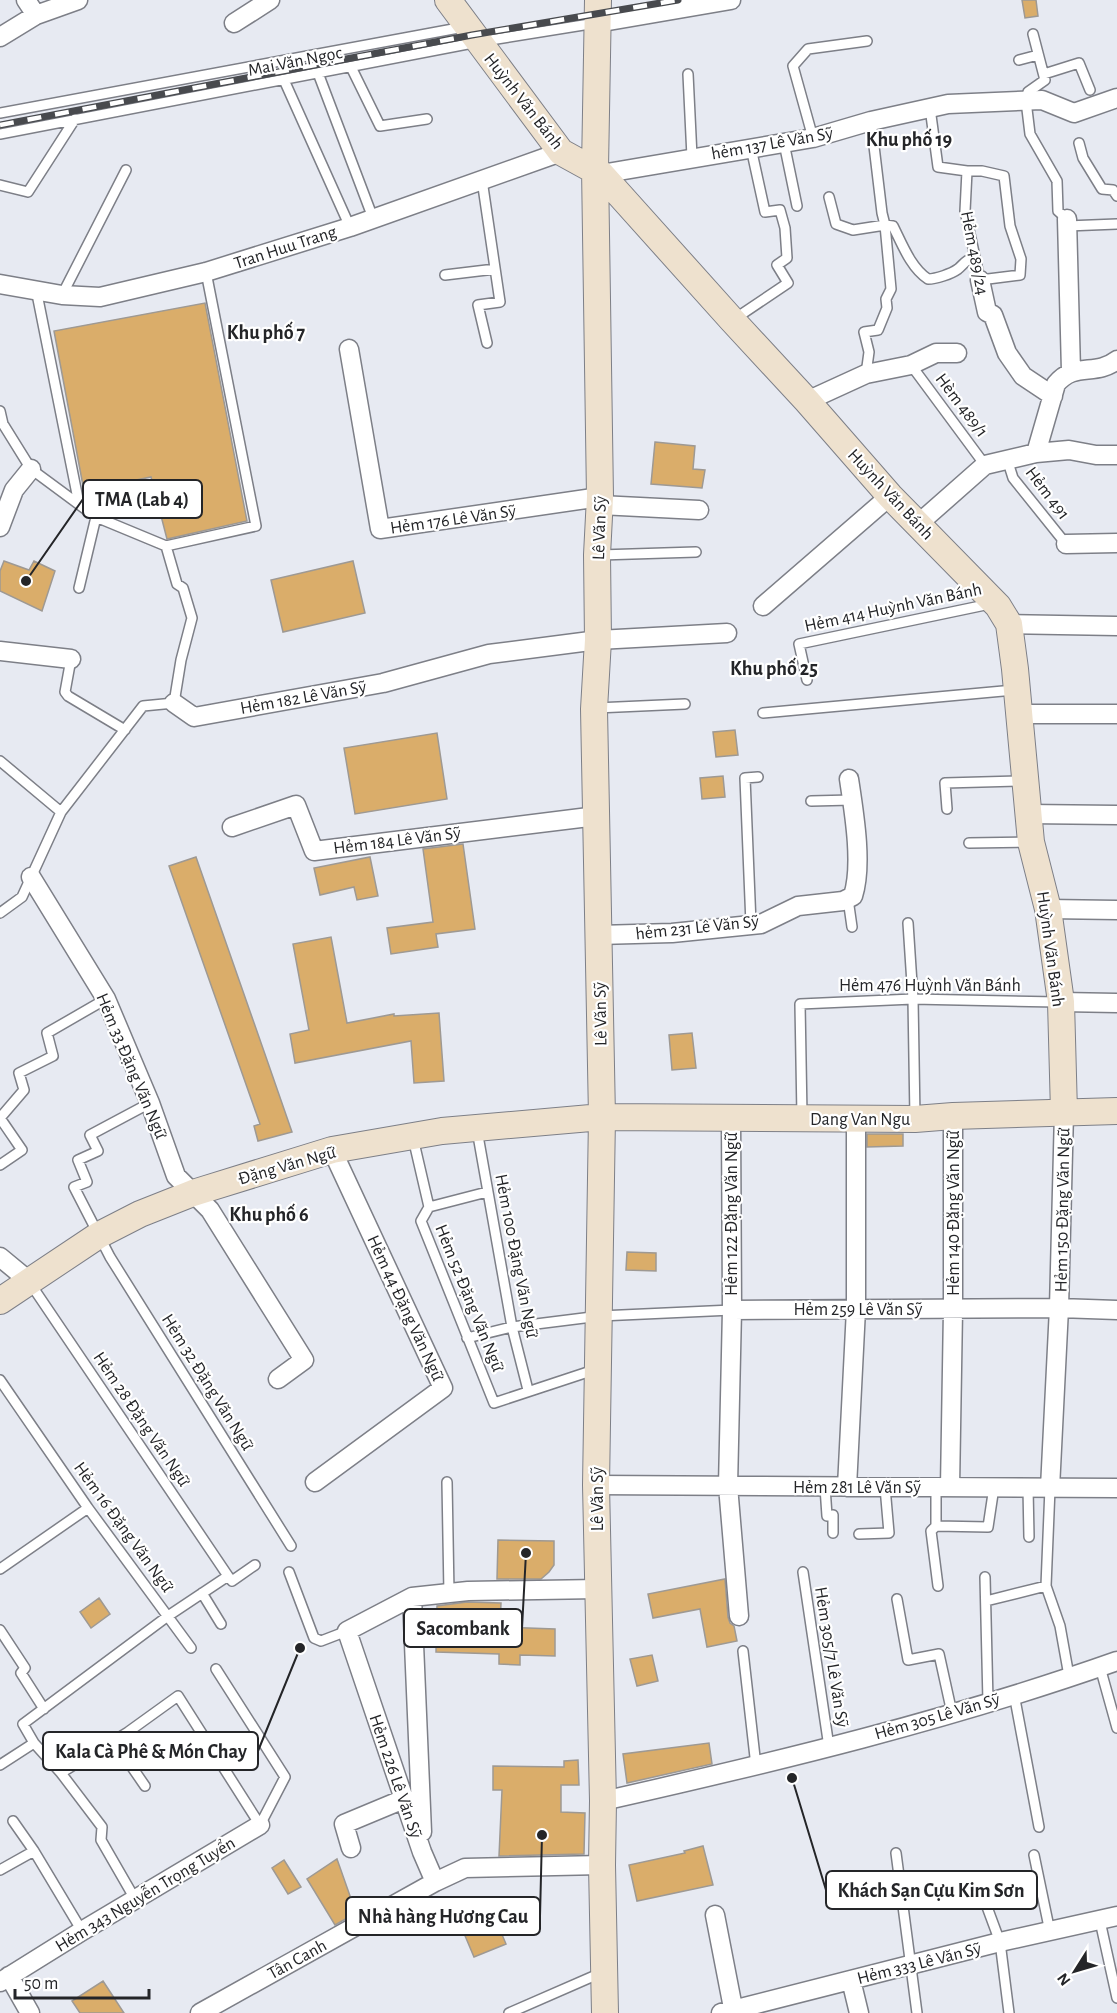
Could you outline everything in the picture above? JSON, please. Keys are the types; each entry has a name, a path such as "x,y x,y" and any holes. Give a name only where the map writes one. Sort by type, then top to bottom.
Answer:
{"street":[{"path":"0,37 31,8 78,0"},
{"path":"234,23 270,0"},
{"name":"Huỳnh Văn Bánh","path":"448,0 561,152 598,171 890,496 1002,613 1018,702 1031,842 1048,909 1061,1002 1064,1112"},
{"path":"601,6 731,0"},
{"name":"Lê Văn Sỹ","path":"601,6 598,171 600,501 597,555 598,640 594,709 602,1117 596,1485 605,2013"},
{"name":"hẻm 137 Lê Văn Sỹ","path":"598,171 813,138 948,104 1042,100 1074,113 1117,98"},
{"name":"Tran Huu Trang","path":"0,284 62,295 100,297 206,273 350,227 561,152"},
{"path":"1067,222 1071,371"},
{"name":"Hẻm 489/24","path":"980,280 987,312 993,315 1007,353 1023,376 1053,396"},
{"name":"Hẻm 176 Lê Văn Sỹ","path":"349,349 380,529 600,501"},
{"path":"807,401 866,374 911,365 936,353 957,353"},
{"path":"1036,453 1056,384 1071,371 1101,369 1117,360"},
{"path":"917,525 985,465 1036,453 1069,450 1096,455 1117,455"},
{"path":"0,527 14,490 31,468"},
{"path":"762,606 890,496"},
{"path":"600,501 699,510"},
{"path":"1066,544 1117,543"},
{"path":"1002,613 1117,626"},
{"name":"Hẻm 182 Lê Văn Sỹ","path":"174,703 194,717 383,682 489,654 598,640 727,633"},
{"path":"0,651 71,659"},
{"path":"1018,702 1117,714"},
{"path":"848,899 853,896 856,886 849,779"},
{"name":"Hẻm 184 Lê Văn Sỹ","path":"232,826 296,805 314,851 597,816"},
{"path":"1027,814 1117,815"},
{"name":"Hẻm 33 Đặng Văn Ngữ","path":"31,877 106,999 150,1103 176,1176 210,1210 304,1360 278,1379"},
{"name":"hẻm 231 Lê Văn Sỹ","path":"598,935 672,933 761,924 798,906 848,899"},
{"path":"1048,909 1117,910"},
{"path":"1061,1002 1117,1003"},
{"name":"Dang Van Ngu","path":"602,1117 856,1120 1117,1111"},
{"name":"Hẻm 150 Đặng Văn Ngữ","path":"1050,1488 1059,1308 1064,1112"},
{"name":"Hẻm 140 Đặng Văn Ngữ","path":"943,1487 953,1310 953,1116"},
{"name":"Đặng Văn Ngữ","path":"0,1301 99,1235 140,1214 193,1193 332,1150 477,1128 602,1117"},
{"name":"Hẻm 122 Đặng Văn Ngữ","path":"730,1118 732,1310 728,1486 739,1616"},
{"path":"847,1487 856,1309 856,1120"},
{"name":"Hẻm 44 Đặng Văn Ngữ","path":"315,1482 443,1388 332,1150"},
{"path":"0,1257 29,1281"},
{"name":"Hẻm 259 Lê Văn Sỹ","path":"732,1310 1059,1308 1117,1310"},
{"name":"Hẻm 281 Lê Văn Sỹ","path":"596,1485 1117,1488"},
{"path":"346,1631 412,1597 449,1593 598,1589"},
{"name":"Hẻm 226 Lê Văn Sỹ","path":"412,1597 422,1852"},
{"name":"Hẻm 226 Lê Văn Sỹ","path":"346,1631 422,1852"},
{"name":"Hẻm 305 Lê Văn Sỹ","path":"603,1801 756,1767 829,1747 952,1713 1117,1660"},
{"path":"351,1848 345,1824 404,1799"},
{"name":"Hẻm 343 Nguyễn Trọng Tuyển","path":"4,1979 260,1825"},
{"path":"422,1852 435,1882"},
{"name":"Tân Canh","path":"200,2013 435,1882 465,1868 602,1864"},
{"path":"715,1915 729,2012"},
{"name":"Hẻm 333 Lê Văn Sỹ","path":"729,2012 1000,1942 1109,1918"},
{"path":"4,1979 30,2013"},
{"path":"851,1980 859,2013"}],"lane":[{"name":"Mai Văn Ngọc","path":"0,113 472,34 601,6"},
{"name":"Mai Văn Ngọc","path":"0,134 318,74 472,34"},
{"path":"1033,34 1046,80 1028,92 1026,101 1030,134 1057,182 1058,211 1067,222 1117,224"},
{"path":"813,138 793,66 808,49 867,41"},
{"path":"1019,60 1038,54"},
{"path":"1044,74 1078,63 1090,90"},
{"path":"351,67 380,126 427,119"},
{"path":"318,74 374,218"},
{"path":"688,74 692,157"},
{"path":"284,80 350,227"},
{"path":"930,108 938,168 982,171 1004,176 1010,226 1021,259 1020,275 980,280"},
{"path":"0,185 28,192 75,119"},
{"path":"866,374 869,352 864,332 878,330 887,308 885,299 891,289 871,122"},
{"path":"784,143 797,206"},
{"path":"1079,143 1083,158 1102,189 1113,190 1117,196"},
{"path":"732,320 788,283 777,265 787,258 785,228 780,210 765,212 751,148"},
{"path":"62,295 126,170"},
{"name":"Hẻm 489/24","path":"967,171 965,211 980,280"},
{"path":"482,180 500,302 478,305 487,343"},
{"path":"829,197 836,224 853,230 893,226 906,252 928,279 948,273 959,268 967,260 975,258"},
{"path":"445,275 495,269"},
{"path":"0,411 2,424 31,468 96,517 166,546 256,526 206,273"},
{"path":"36,289 79,504"},
{"name":"Hèm 489/1","path":"911,365 985,465"},
{"name":"Hẻm 491","path":"1007,459 1013,478 1066,544"},
{"path":"79,588 96,517"},
{"path":"0,913 22,897 61,812 143,706 174,703 181,660 192,618 183,588 177,584 166,546"},
{"path":"597,555 696,552"},
{"name":"Hẻm 414 Huỳnh Văn Bánh","path":"807,680 799,644 1002,613"},
{"path":"71,659 65,692 125,730"},
{"path":"763,713 1018,702"},
{"path":"594,709 685,704"},
{"path":"0,761 61,812"},
{"path":"751,924 745,778 758,777"},
{"path":"947,809 945,783 1025,780"},
{"path":"811,801 852,800"},
{"path":"969,843 1031,842"},
{"path":"848,899 852,927"},
{"path":"908,923 913,999 915,1119"},
{"path":"0,1165 22,1150 0,1118 24,1090 19,1073 53,1056 47,1033 106,999"},
{"name":"Hẻm 476 Huỳnh Văn Bánh","path":"802,1119 800,1004 913,999 1061,1002"},
{"name":"Hẻm 32 Đặng Văn Ngữ","path":"150,1103 90,1135 98,1151 78,1160 87,1182 74,1187 110,1257 291,1546"},
{"name":"Hẻm 100 Đặng Văn Ngữ","path":"477,1128 512,1327 528,1390"},
{"name":"Hẻm 52 Đặng Văn Ngữ","path":"413,1136 429,1207 421,1221 494,1403 528,1390"},
{"path":"429,1207 487,1192"},
{"name":"Hẻm 28 Đặng Văn Ngữ","path":"29,1281 228,1575"},
{"name":"Hẻm 259 Lê Văn Sỹ","path":"467,1338 512,1327 600,1316 732,1310"},
{"path":"528,1390 599,1368"},
{"name":"Hẻm 16 Đặng Văn Ngữ","path":"0,1380 88,1508 168,1616 23,1724 34,1743"},
{"path":"447,1482 449,1593"},
{"path":"825,1487 827,1516 833,1515 833,1533"},
{"path":"859,1534 889,1533 885,1487"},
{"path":"938,1586 931,1531 936,1526 943,1487"},
{"path":"936,1526 988,1527 994,1487"},
{"path":"1028,1488 1029,1537"},
{"path":"1050,1488 1046,1586 1060,1626 1069,1676"},
{"path":"0,1569 88,1508"},
{"path":"191,1648 168,1616 228,1575 232,1581 255,1565"},
{"path":"289,1572 312,1633 318,1641 346,1631"},
{"name":"Hẻm 305/7 Lê Văn Sỹ","path":"803,1572 829,1747"},
{"path":"985,1577 988,1702"},
{"path":"986,1601 1046,1586"},
{"path":"202,1593 221,1624"},
{"path":"897,1599 908,1660 939,1654 952,1713"},
{"path":"0,1630 25,1668 21,1673 44,1709"},
{"path":"743,1651 756,1767"},
{"path":"1100,1667 1117,1728"},
{"path":"216,1669 285,1777 260,1825"},
{"path":"1014,1694 1039,1827"},
{"path":"60,1773 114,1741 178,1696 260,1825"},
{"path":"114,1741 145,1786"},
{"path":"0,1765 34,1743 102,1827 101,1840 135,1899"},
{"path":"13,1821 34,1851 81,1931"},
{"path":"0,1870 34,1851"},
{"path":"896,1853 917,2013"},
{"path":"1034,1855 1050,1932"},
{"path":"980,1888 1000,1942 1009,2013"},
{"path":"1109,1918 1117,1998"},
{"path":"509,2013 604,1972"}],"building":[{"path":"1022,0 1036,0 1038,16 1025,18"},
{"path":"205,303 247,521 167,539 151,477 84,491 54,331"},
{"path":"655,442 695,446 693,469 705,470 702,488 651,484"},
{"path":"4,561 29,570 34,561 55,571 42,611 0,591 0,571"},
{"path":"353,561 365,613 283,632 271,580"},
{"path":"735,730 738,755 716,757 713,732"},
{"path":"437,733 447,799 355,814 344,748"},
{"path":"723,776 725,797 702,799 700,778"},
{"path":"463,844 475,929 436,934 438,947 391,954 387,928 433,922 423,849"},
{"path":"196,857 292,1132 258,1141 254,1126 260,1124 169,866"},
{"path":"370,857 378,896 357,900 354,887 320,895 314,868"},
{"path":"331,937 347,1023 394,1014 394,1016 439,1013 444,1081 414,1083 411,1041 295,1063 290,1034 309,1030 293,944"},
{"path":"692,1033 696,1068 672,1070 669,1035"},
{"path":"867,1134 903,1134 903,1146 867,1147"},
{"path":"627,1252 656,1253 656,1271 626,1270"},
{"path":"498,1540 554,1541 554,1565 541,1579 497,1579"},
{"path":"725,1579 728,1617 734,1626 737,1641 707,1647 700,1609 653,1618 648,1594"},
{"path":"99,1598 110,1614 91,1628 80,1612"},
{"path":"467,1602 501,1603 500,1627 555,1629 555,1656 520,1655 520,1665 499,1664 499,1654 436,1652 437,1606"},
{"path":"652,1655 658,1681 637,1686 630,1659"},
{"path":"709,1743 712,1764 627,1783 623,1754"},
{"path":"578,1760 579,1785 561,1785 561,1812 585,1813 584,1854 499,1856 502,1790 493,1790 493,1766 564,1767 564,1761"},
{"path":"703,1846 713,1885 637,1901 629,1865 685,1853 684,1851"},
{"path":"337,1859 356,1913 335,1925 307,1879"},
{"path":"284,1860 301,1887 288,1894 272,1868"},
{"path":"491,1898 498,1917 495,1918 506,1944 474,1957 455,1912"},
{"path":"103,1981 124,2013 80,2013 72,2001"}],"railway":[{"path":"0,125 472,35 678,0"}],"place":[{"name":"TMA (Lab 4)","path":"26,581"},
{"name":"Sacombank","path":"526,1553"},
{"name":"Kala Cà Phê & Món Chay","path":"300,1648"},
{"name":"Khách Sạn Cựu Kim Sơn","path":"792,1778"},
{"name":"Nhà hàng Hương Cau","path":"542,1835"}],"district":[{"name":"Khu phố 19","path":"909,139"},
{"name":"Khu phố 7","path":"266,332"},
{"name":"Khu phố 25","path":"774,668"},
{"name":"Khu phố 6","path":"269,1214"}]}
